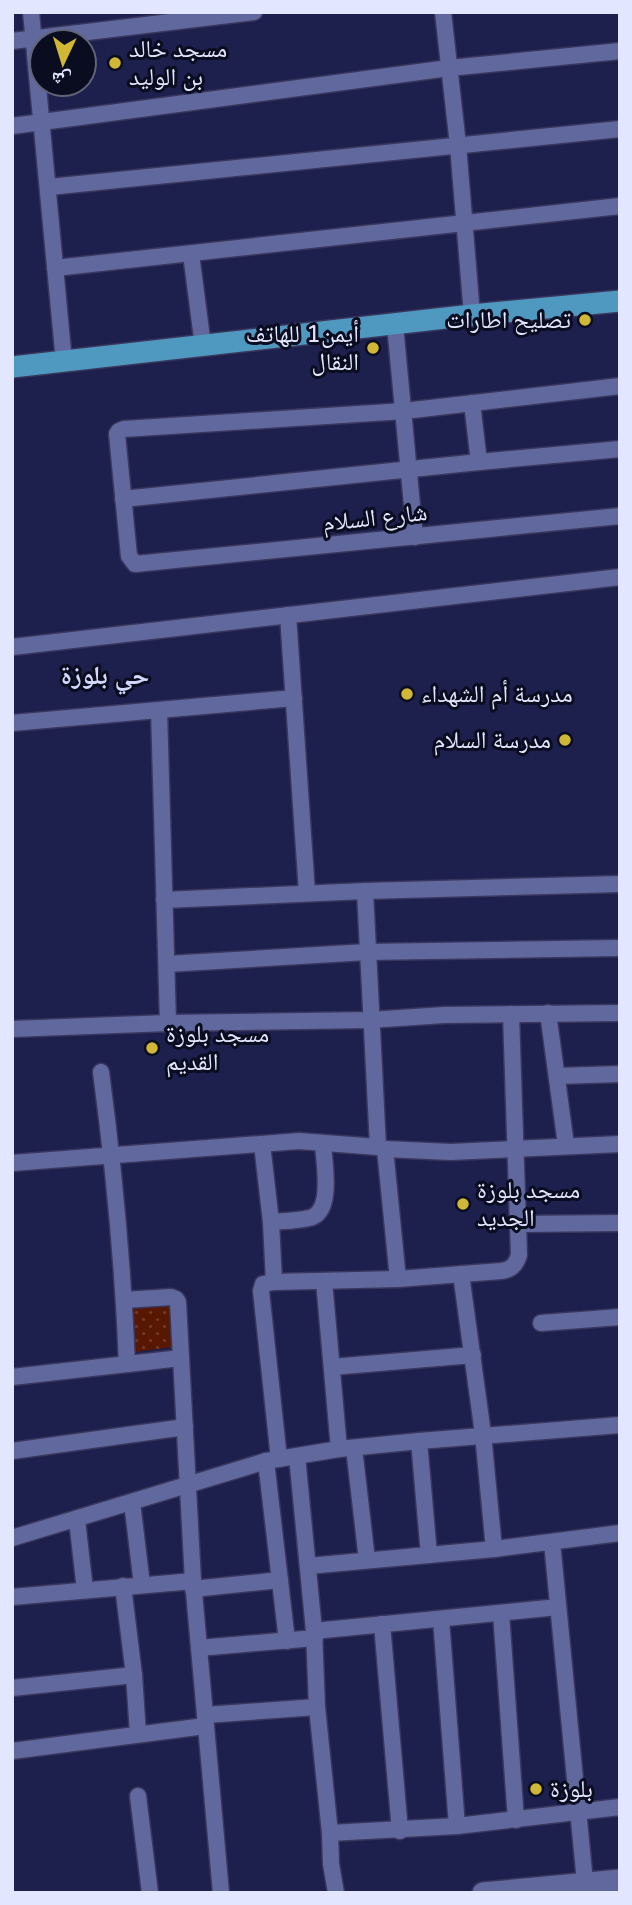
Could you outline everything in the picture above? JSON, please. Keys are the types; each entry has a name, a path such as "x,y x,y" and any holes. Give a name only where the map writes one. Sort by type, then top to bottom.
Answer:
{"main road":[{"path":"12,367 620,301"}],"street":[{"path":"98,31 254,12"},
{"path":"443,12 458,145 472,315"},
{"path":"12,126 449,68 620,51"},
{"path":"40,98 64,362"},
{"path":"49,187 620,128"},
{"path":"55,268 620,206"},
{"path":"191,254 203,346"},
{"path":"395,325 415,537"},
{"path":"620,386 404,411 124,429 117,434 122,499 620,449"},
{"path":"472,404 479,462"},
{"name":"شارع السلام","path":"122,499 129,556 135,564 620,516"},
{"path":"12,648 620,577"},
{"path":"288,615 307,893"},
{"path":"12,723 295,698"},
{"path":"159,710 168,1023"},
{"path":"164,900 620,884"},
{"path":"365,891 370,1020 381,1148 398,1279"},
{"path":"167,964 367,952 620,948"},
{"path":"548,1013 566,1145"},
{"path":"12,1029 370,1020 444,1015 620,1013"},
{"path":"287,1641 277,1555 261,1291 263,1284 398,1279 507,1270 514,1266 519,1255 510,1014"},
{"path":"101,1072 112,1156 127,1364"},
{"path":"557,1076 620,1074"},
{"path":"12,1163 299,1141 451,1152 620,1144"},
{"path":"262,1144 271,1222 274,1282"},
{"path":"271,1222 311,1218 321,1211 325,1199 323,1144"},
{"path":"518,1224 620,1223"},
{"path":"461,1274 483,1434 494,1549"},
{"path":"324,1281 332,1367 367,1560"},
{"path":"124,1300 171,1297 178,1302 193,1585 221,1893"},
{"path":"541,1323 620,1317"},
{"path":"332,1367 472,1355"},
{"path":"12,1377 181,1358"},
{"path":"12,1538 273,1460 483,1434 620,1424"},
{"path":"12,1451 185,1427"},
{"path":"419,1441 429,1555"},
{"path":"297,1456 335,1893"},
{"path":"132,1503 142,1584"},
{"path":"77,1520 85,1590"},
{"path":"277,1555 308,1559 367,1560 494,1549 620,1533"},
{"path":"483,1893 603,1884 579,1812 552,1542"},
{"path":"12,1597 142,1584 193,1585 280,1580"},
{"path":"123,1586 138,1734"},
{"path":"198,1648 287,1641 314,1634 382,1624 558,1607"},
{"path":"501,1612 516,1820"},
{"path":"440,1619 457,1826"},
{"path":"382,1624 400,1831"},
{"path":"12,1688 134,1675"},
{"path":"12,1751 138,1734 205,1721 317,1707"},
{"path":"138,1796 150,1893"},
{"path":"330,1833 457,1826 620,1807"}],"shaded area":[{"path":"170,1306 173,1347 135,1352 132,1309"}],"place":[{"name":"مسجد خالد بن الوليد","path":"115,63"},
{"name":"تصليح اطارات","path":"585,320"},
{"name":"أيمن1 للهاتف النقال","path":"373,348"},
{"name":"مدرسة أم الشهداء","path":"407,694"},
{"name":"مدرسة السلام","path":"565,740"},
{"name":"مسجد بلوزة القديم","path":"152,1048"},
{"name":"مسجد بلوزة الجديد","path":"463,1204"},
{"name":"بلوزة","path":"536,1789"}],"district":[{"name":"حي بلوزة","path":"105,675"}]}
